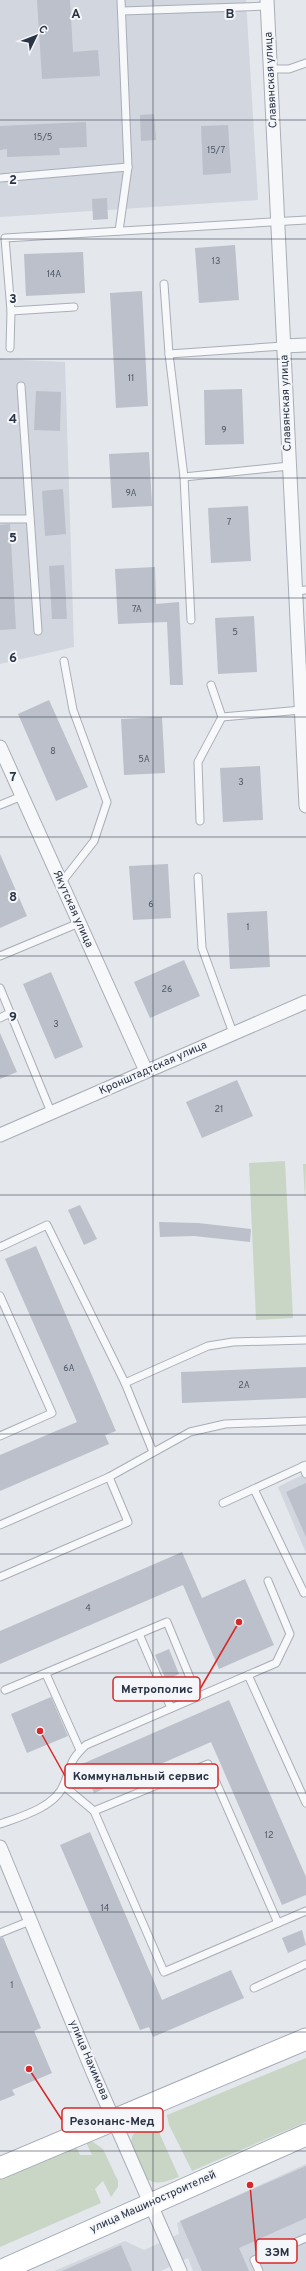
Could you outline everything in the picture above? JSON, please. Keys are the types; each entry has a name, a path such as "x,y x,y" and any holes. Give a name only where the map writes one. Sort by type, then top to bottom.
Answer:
{"main road":[{"path":"0,2168 306,2039"},
{"name":"улица Машиностроителей","path":"0,2271 150,2202 306,2134"}],"street":[{"name":"Славянская улица","path":"267,3 284,346 288,466 300,590 301,710 306,806"},
{"path":"284,346 306,346"},
{"name":"Якутская улица","path":"0,747 146,1071"},
{"name":"Кронштадтская улица","path":"0,1135 306,1002"},
{"name":"улица Нахимова","path":"0,1847 30,1922 114,2120 180,2271"}],"lane":[{"path":"119,231 128,166 121,0"},
{"path":"122,11 267,3"},
{"path":"270,69 289,69 306,63"},
{"path":"0,178 128,166"},
{"path":"10,348 11,311 5,238 306,220"},
{"path":"164,284 169,354 184,477 191,620"},
{"path":"11,311 74,307"},
{"path":"169,354 284,346"},
{"path":"20,386 38,631"},
{"path":"184,477 288,466"},
{"path":"0,520 30,519"},
{"path":"61,883 94,841 107,802 73,710 64,661"},
{"path":"200,821 198,762 222,717 212,685"},
{"path":"222,717 301,710"},
{"path":"0,805 22,796"},
{"path":"198,877 202,948 233,1033"},
{"path":"0,956 79,922"},
{"path":"0,988 51,1112"},
{"path":"0,1018 10,1013"},
{"path":"1,1245 47,1225 125,1383 153,1452"},
{"path":"0,1296 52,1413 0,1436"},
{"path":"125,1383 208,1346 233,1342 306,1340"},
{"path":"0,1525 109,1476 190,1432 225,1424 306,1421"},
{"path":"224,1503 304,1466 306,1474"},
{"path":"0,1576 128,1522 109,1476"},
{"path":"254,1489 304,1593"},
{"path":"0,1824 37,1810 51,1800 64,1786 69,1764 86,1745 276,1663 290,1634 268,1581"},
{"path":"5,1690 167,1622 198,1696"},
{"path":"139,1634 171,1708"},
{"path":"46,1674 80,1750"},
{"path":"248,1675 306,1803"},
{"path":"94,1811 208,1764 278,1923"},
{"path":"64,1786 94,1811 164,1972 306,1911"},
{"path":"0,1934 30,1922"},
{"path":"254,1988 306,1964"},
{"path":"259,2271 254,2260 306,2238"}],"shaded area":[{"path":"0,0 246,0 258,200 0,217"},
{"path":"0,359 65,362 74,647 0,664"},
{"path":"306,1473 306,1553 278,1487"},
{"path":"306,2164 306,2271 193,2271 188,2258 161,2271 54,2271 125,2241 144,2250 179,2234 177,2223"}],"green space":[{"path":"285,1161 293,1318 256,1320 249,1163"},
{"path":"303,1164 306,1164 305,1201"},
{"path":"306,2058 306,2122 192,2171 169,2125 167,2115"},
{"path":"154,2121 179,2177 169,2181 154,2182 149,2180 142,2171 132,2149 131,2143 134,2133 145,2125"},
{"path":"86,2142 93,2142 103,2149 118,2181 118,2187 111,2197 103,2181 95,2189 101,2203 0,2247 0,2179 76,2146 80,2155 92,2155"}],"building":[{"path":"37,0 70,0 73,52 98,50 100,76 42,79"},
{"path":"154,114 156,140 141,141 140,115"},
{"path":"86,122 87,147 59,148 60,155 7,157 7,149 0,150 0,126"},
{"path":"228,125 231,173 203,175 201,126"},
{"path":"107,198 108,219 93,220 92,199"},
{"path":"235,245 239,300 199,303 195,248"},
{"path":"83,252 85,293 26,296 24,254"},
{"path":"142,291 148,406 116,408 110,293"},
{"path":"242,389 244,444 205,445 204,390"},
{"path":"36,391 61,392 60,431 34,430"},
{"path":"149,452 152,506 112,508 109,454"},
{"path":"63,489 66,534 45,536 42,491"},
{"path":"248,506 251,561 211,563 208,508"},
{"path":"10,524 16,629 0,630 0,525"},
{"path":"64,565 67,619 52,619 49,566"},
{"path":"155,567 156,604 179,602 183,685 170,685 167,622 118,624 115,569"},
{"path":"254,616 257,672 218,674 215,618"},
{"path":"49,700 88,787 56,801 18,714"},
{"path":"162,717 165,773 124,775 121,719"},
{"path":"260,766 263,820 223,822 220,768"},
{"path":"0,854 27,916 0,928"},
{"path":"168,864 171,918 133,920 129,866"},
{"path":"267,911 270,967 230,969 227,913"},
{"path":"184,960 200,996 150,1018 134,982"},
{"path":"51,972 83,1047 55,1059 23,984"},
{"path":"0,1033 17,1072 0,1079"},
{"path":"237,1080 253,1116 202,1138 186,1102"},
{"path":"80,1205 97,1239 84,1245 68,1210"},
{"path":"159,1222 198,1223 251,1229 250,1242 194,1236 160,1237"},
{"path":"36,1246 116,1431 105,1435 109,1444 0,1491 0,1455 77,1422 5,1259"},
{"path":"306,1367 306,1398 182,1403 181,1372"},
{"path":"306,1483 306,1537 286,1492"},
{"path":"182,1552 202,1598 245,1579 274,1645 219,1669 183,1585 0,1664 0,1631"},
{"path":"169,1649 179,1674 166,1680 155,1655"},
{"path":"51,1697 68,1736 27,1753 11,1714"},
{"path":"229,1700 306,1877 306,1895 282,1905 211,1742 94,1793 82,1764"},
{"path":"90,1832 162,2000 231,1970 244,1998 153,2037 149,2027 140,2030 60,1845"},
{"path":"302,1930 306,1945 288,1953 282,1938"},
{"path":"3,1937 41,2028 34,2031 52,2073 12,2090 15,2095 0,2101 0,1938"},
{"path":"306,2166 306,2218 239,2248 249,2271 202,2271 180,2221"},
{"path":"121,2245 132,2271 62,2271"}],"place":[{"name":"Метрополис","path":"239,1622"},
{"name":"Коммунальный сервис","path":"40,1731"},
{"name":"Резонанс-Мед","path":"29,2069"},
{"name":"ЗЭМ","path":"250,2185"}]}
